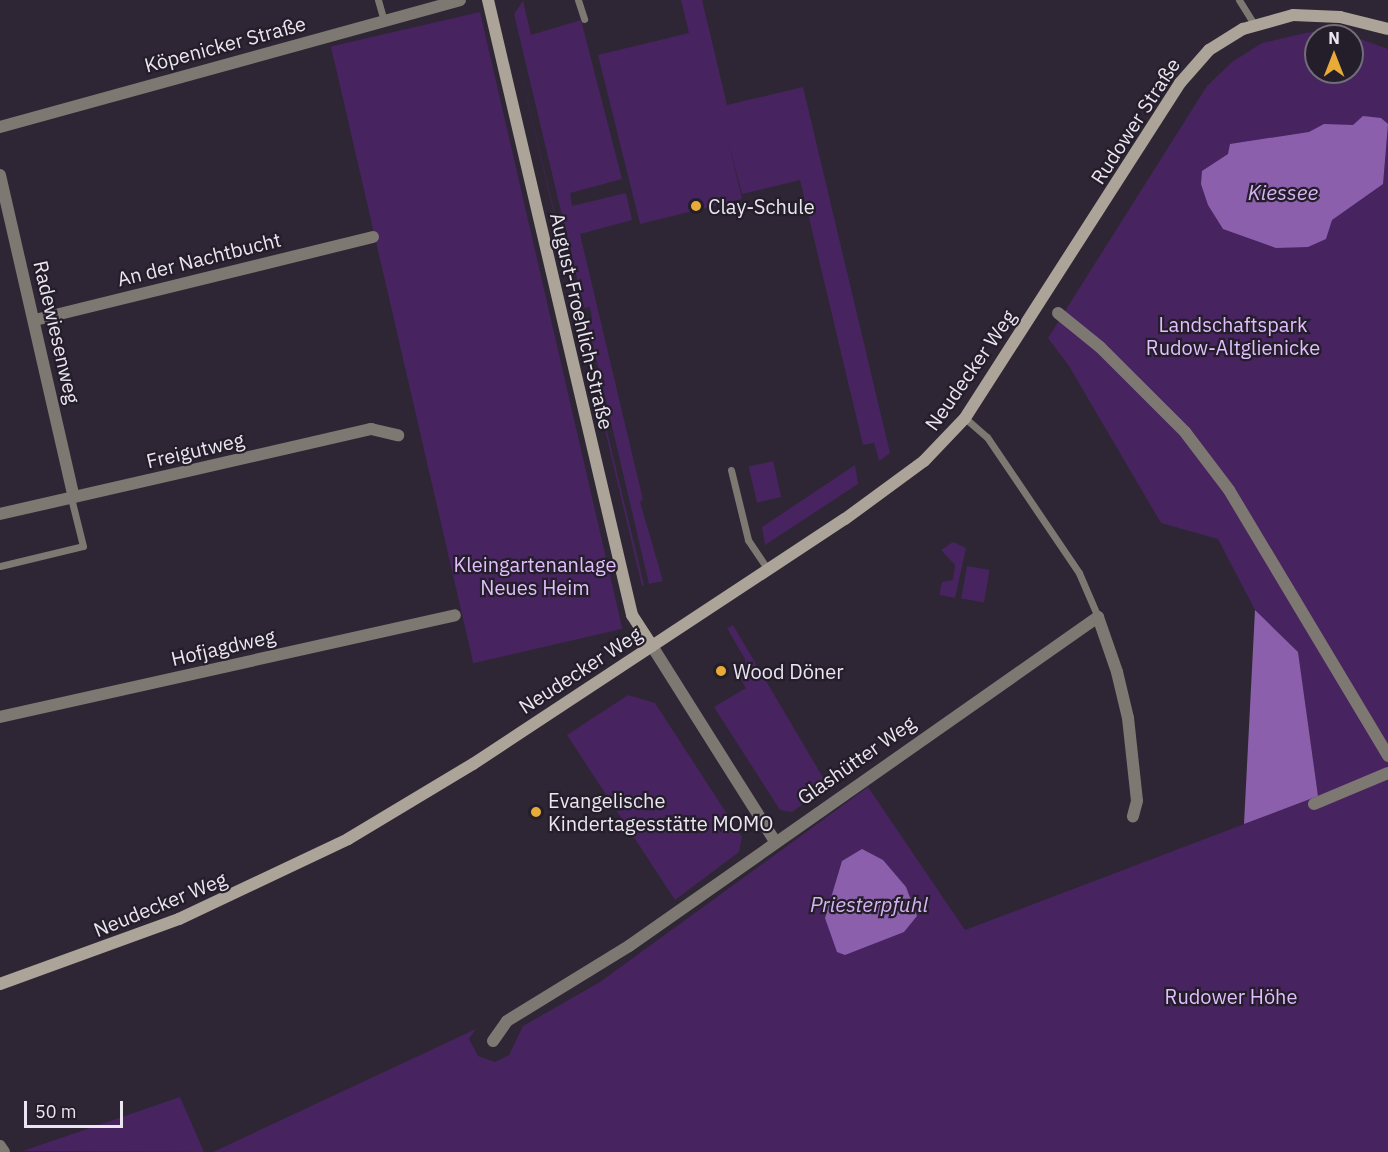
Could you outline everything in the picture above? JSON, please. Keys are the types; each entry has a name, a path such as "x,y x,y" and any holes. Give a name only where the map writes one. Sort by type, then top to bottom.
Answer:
{"street":[{"name":"Köpenicker Straße","path":"0,128 460,0"},
{"name":"August-Froehlich-Straße","path":"488,0 632,615 652,646"},
{"name":"Rudower Straße","path":"1075,248 1186,74 1219,43 1254,24 1293,15 1324,15 1386,27"},
{"name":"Radewiesenweg","path":"0,175 72,498"},
{"name":"An der Nachtbucht","path":"34,320 373,237"},
{"name":"Neudecker Weg","path":"0,984 179,919 348,839 464,770 768,570 909,473 966,418 1075,248"},
{"path":"1058,313 1100,347 1185,432 1229,490 1388,756"},
{"name":"Freigutweg","path":"0,514 371,429 398,435"},
{"name":"Hofjagdweg","path":"0,717 456,615"},
{"path":"1098,617 1118,672 1128,718 1137,801 1133,816"},
{"name":"Glashütter Weg","path":"493,1041 507,1021 629,946 775,841 1098,617"},
{"path":"652,646 775,841"},
{"path":"1314,804 1388,773"},
{"path":"0,1146 4,1152"}],"lane":[{"path":"378,0 384,21"},
{"path":"578,0 584,19"},
{"path":"1239,0 1254,24"},
{"path":"966,418 987,437 1073,565 1098,617"},
{"path":"731,470 748,540 768,570"},
{"path":"0,566 83,546 72,498"}],"green space":[{"path":"681,0 702,0 727,105 803,87 890,453 879,461 874,443 863,445 800,180 742,194 728,141 742,199 640,224 598,55 689,33"},
{"path":"523,1 531,35 581,20 622,179 570,193 572,206 626,193 632,220 580,234 643,500 640,502 663,581 649,584 587,320 592,319 590,307 584,308 514,14"},
{"name":"Kleingartenanlage Neues Heim","path":"480,12 622,629 473,663 331,46"},
{"path":"508,19 644,585 642,586"},
{"path":"1304,33 1304,84 1364,84 1364,40 1388,49 1388,1152 213,1152 476,1029 469,1039 478,1056 495,1062 509,1055 523,1026 600,982 868,787 965,930 1318,796 1298,652 1255,610 1218,539 1161,523 1069,366 1048,338 1207,86 1232,62 1262,43"},
{"path":"773,461 781,497 757,503 749,467"},
{"path":"855,465 858,484 765,545 762,527"},
{"path":"953,542 966,548 955,598 940,595 942,582 953,580 955,565 941,550"},
{"path":"967,566 990,570 984,602 961,598"},
{"path":"733,625 828,786 792,812 780,810 714,707 746,688 735,669 746,661 727,628"},
{"path":"628,695 655,703 742,837 739,852 675,900 567,735"},
{"path":"180,1097 204,1152 23,1151"}],"water":[{"name":"Kiessee","path":"1363,116 1381,118 1388,124 1383,184 1332,220 1326,239 1308,247 1276,248 1223,229 1208,205 1201,184 1202,171 1228,154 1230,144 1309,132 1324,124 1353,125"},
{"path":"1255,610 1298,652 1318,796 1244,824"},
{"name":"Priesterpfuhl","path":"862,849 883,860 906,887 917,916 904,932 845,955 837,952 825,918 842,861"}],"place":[{"name":"Clay-Schule","path":"696,206"},
{"name":"Wood Döner","path":"721,671"},
{"name":"Evangelische Kindertagesstätte MOMO","path":"536,812"}],"park label":[{"name":"Landschaftspark Rudow-Altglienicke","path":"1233,336"},
{"name":"Rudower Höhe","path":"1231,996"}]}
